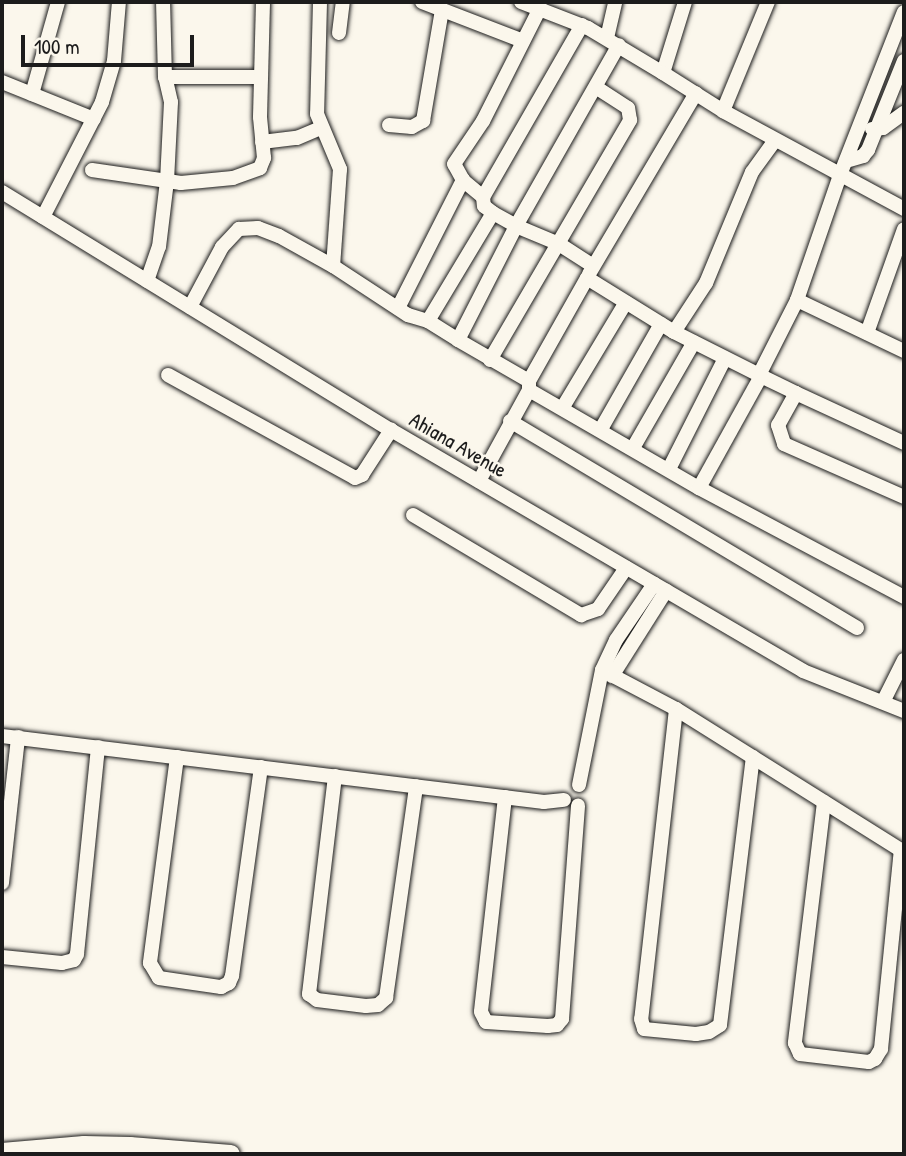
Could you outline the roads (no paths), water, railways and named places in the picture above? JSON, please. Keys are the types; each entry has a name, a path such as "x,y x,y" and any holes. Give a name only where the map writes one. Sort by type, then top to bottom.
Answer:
{"street":[{"path":"32,94 58,2"},
{"path":"43,218 94,119 111,76 119,2"},
{"path":"147,281 159,247 167,181 171,102 165,77 163,2"},
{"path":"92,170 167,181 208,182 255,172 263,164 260,77 263,2"},
{"path":"320,2 317,114 340,169 333,266"},
{"path":"340,33 343,2"},
{"path":"422,2 523,41"},
{"path":"458,340 516,226 596,87 613,42 615,2"},
{"path":"663,73 685,2"},
{"path":"723,111 768,2"},
{"path":"483,197 463,180 454,167 482,121 523,41 531,4 582,25 613,42 723,111 904,209"},
{"path":"390,125 412,127 423,121 442,10"},
{"path":"699,488 760,376 797,300 840,175 904,12"},
{"path":"582,25 483,197 484,206 516,226 559,244 626,302 674,332 760,376 904,443"},
{"path":"846,161 863,156 877,130 904,61"},
{"path":"165,77 260,77"},
{"path":"2,82 94,119"},
{"path":"490,360 630,120 628,108 596,87"},
{"path":"479,481 590,272 695,93"},
{"path":"877,130 904,113"},
{"path":"860,124 877,130"},
{"path":"262,142 297,138 321,128"},
{"path":"674,332 706,284 745,184 775,140"},
{"path":"398,308 463,180"},
{"name":"Ahiana Avenue","path":"2,192 391,430 803,671 904,711"},
{"path":"428,321 493,213"},
{"path":"190,307 222,247 234,233 246,227 279,236 333,266 398,308 428,321 563,407 699,488 904,597"},
{"path":"867,333 904,229"},
{"path":"797,300 904,351"},
{"path":"563,407 626,302"},
{"path":"601,429 661,324"},
{"path":"633,448 694,342"},
{"path":"668,468 725,358"},
{"path":"168,375 355,478 362,475 391,430"},
{"path":"796,393 778,425 784,444 904,497"},
{"path":"510,421 857,628"},
{"path":"413,515 581,615 598,609 626,568"},
{"path":"2,736 571,803 586,796 579,785 616,640 660,587"},
{"path":"883,702 904,660"},
{"path":"607,673 676,709 902,851 881,1049 875,1059 869,1062 800,1054 795,1043 824,802"},
{"path":"676,709 641,1019 644,1029 696,1034 709,1032 720,1025 753,757"},
{"path":"2,883 18,737"},
{"path":"2,957 62,963 74,960 77,954 98,747"},
{"path":"177,757 150,963 159,978 221,987 229,983 232,976 261,767"},
{"path":"335,776 309,994 317,1000 366,1006 378,1005 386,998 416,786"},
{"path":"505,797 481,1012 486,1022 548,1026 557,1025 562,1019 571,803"},
{"path":"2,1152 130,1146 231,1154"}]}
